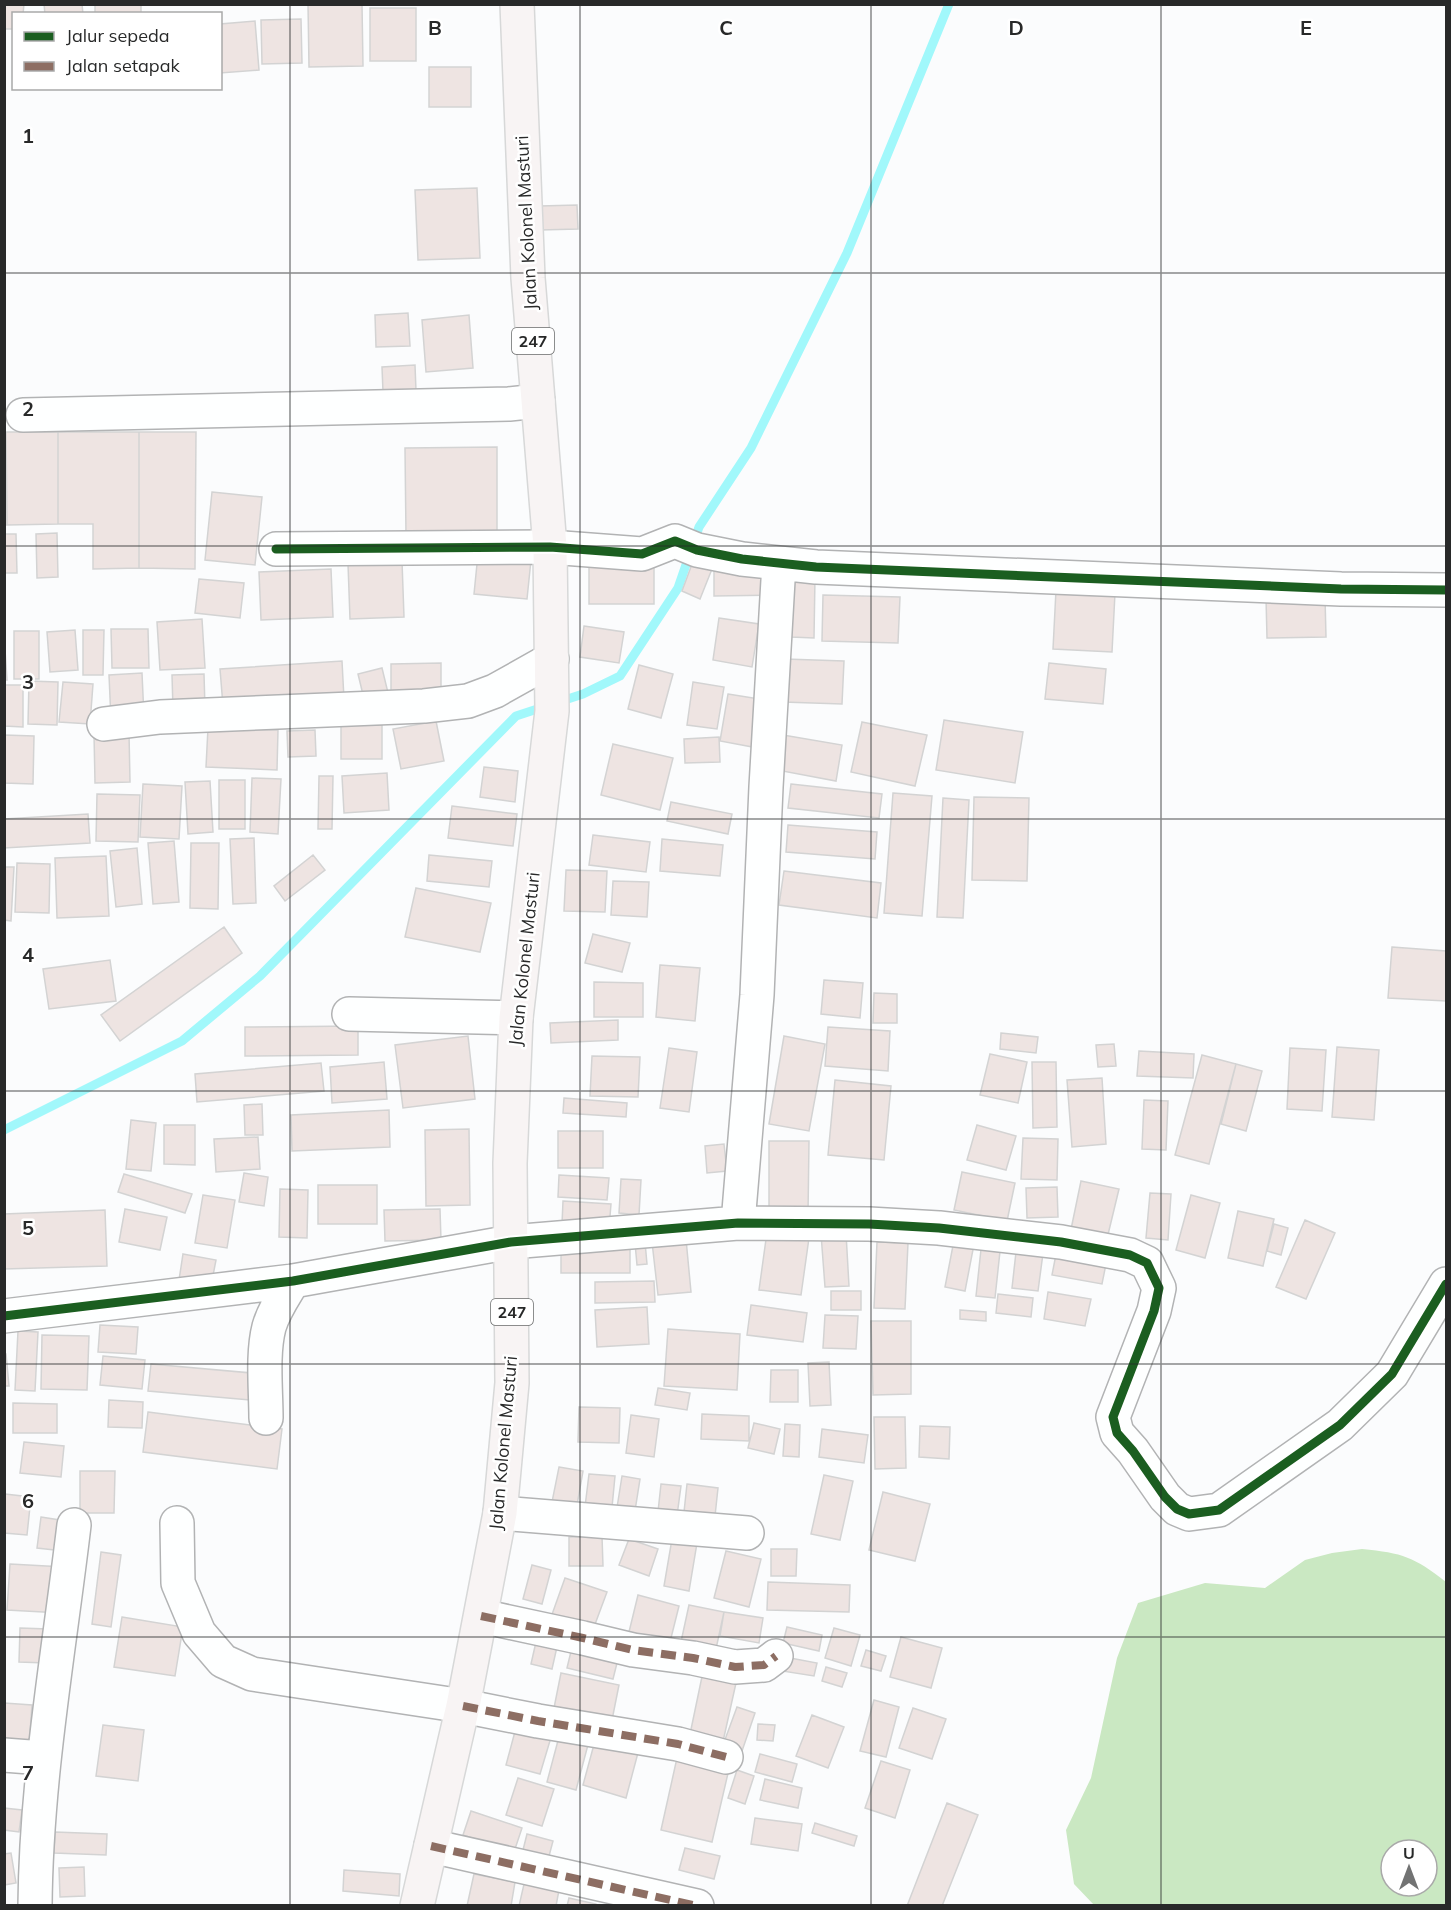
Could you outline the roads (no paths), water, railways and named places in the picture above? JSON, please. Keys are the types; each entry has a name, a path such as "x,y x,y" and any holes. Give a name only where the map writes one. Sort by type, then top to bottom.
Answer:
{"main road":[{"name":"Jalan Kolonel Masturi","path":"417,1905 462,1706 500,1513 512,1383 510,1163 516,1018 552,711 550,547 528,278 517,4"}],"street":[{"path":"24,415 509,404 538,401"},
{"path":"276,549 550,547 642,554 672,541 742,559 816,567 1341,589 1446,590"},
{"path":"738,1223 757,995 779,563"},
{"path":"104,724 160,717 424,706 468,701 552,668"},
{"path":"350,1014 516,1018"},
{"path":"4,1316 293,1281 511,1242 738,1223 869,1224 950,1229 1061,1242 1130,1255 1147,1263 1159,1288 1154,1311 1113,1417 1118,1433 1165,1497 1177,1509 1189,1514 1219,1510 1340,1425 1392,1374 1446,1284"},
{"path":"266,1418 268,1329 274,1312 293,1281"},
{"path":"500,1513 747,1533"},
{"path":"177,1523 178,1583 199,1633 223,1661 252,1674 462,1706 678,1744 726,1757"},
{"path":"34,1905 43,1758 74,1525"},
{"path":"481,1616 633,1650 693,1658 735,1667 764,1665 776,1656"},
{"path":"4,1755 43,1758"},
{"path":"431,1846 697,1905"}],"waterway":[{"path":"4,1130 182,1041 260,976 516,716 583,694 620,676 678,588 699,527 751,448 847,253 949,4"}]}
